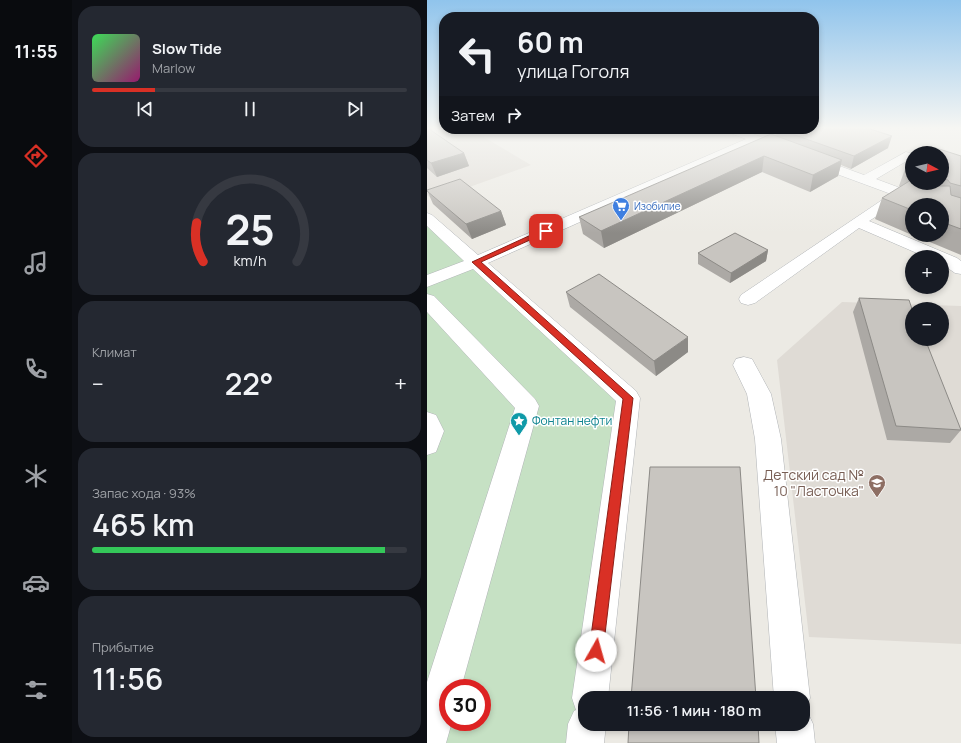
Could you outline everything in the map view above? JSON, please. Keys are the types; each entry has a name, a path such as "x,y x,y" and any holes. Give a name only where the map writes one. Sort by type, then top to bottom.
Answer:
{"street":[{"path":"427,281 476,262 703,164"},
{"path":"821,164 915,198"},
{"path":"865,180 905,164"},
{"path":"878,184 905,165"},
{"path":"748,299 902,193"},
{"path":"427,218 628,398 591,691"},
{"path":"858,222 924,250"},
{"path":"949,261 961,269"},
{"path":"427,300 527,406 427,742"},
{"path":"744,365 759,394 768,439 791,691"},
{"path":"427,422 433,431 427,444"},
{"path":"585,743 586,731"},
{"path":"795,731 796,743"}],"shaded area":[{"path":"427,164 529,164 531,165 433,200 427,195"},
{"name":"Детский сад № 10 \"Ласточка\"","path":"842,302 905,304 905,346 949,346 949,306 961,306 961,644 809,637 777,360"}],"green space":[{"path":"427,218 628,398 586,691 578,691 578,731 585,731 585,743 427,743"}],"building":[{"path":"702,164 747,164 601,231 579,217"},
{"path":"784,164 835,164 813,175"},
{"path":"949,164 961,164 961,186 950,183"},
{"path":"460,179 501,211 466,224 427,191"},
{"path":"905,184 905,190 949,190 950,186 951,195 961,198 961,229 949,225 949,198 905,198 905,207 882,198"},
{"path":"735,233 768,250 731,273 698,253"},
{"path":"599,274 688,337 654,361 566,292"},
{"path":"859,298 909,300 910,302 905,302 905,346 928,346 961,430 896,426"},
{"path":"650,467 740,467 756,691 632,691"},
{"path":"629,731 758,731 759,743 628,743"}],"place":[{"name":"Изобилие","path":"621,221"},
{"name":"Фонтан нефти","path":"519,436"},
{"name":"Детский сад № 10 \"Ласточка\"","path":"877,498"}],"route":[{"path":"546,231 476,262 628,398 596,651"}]}
